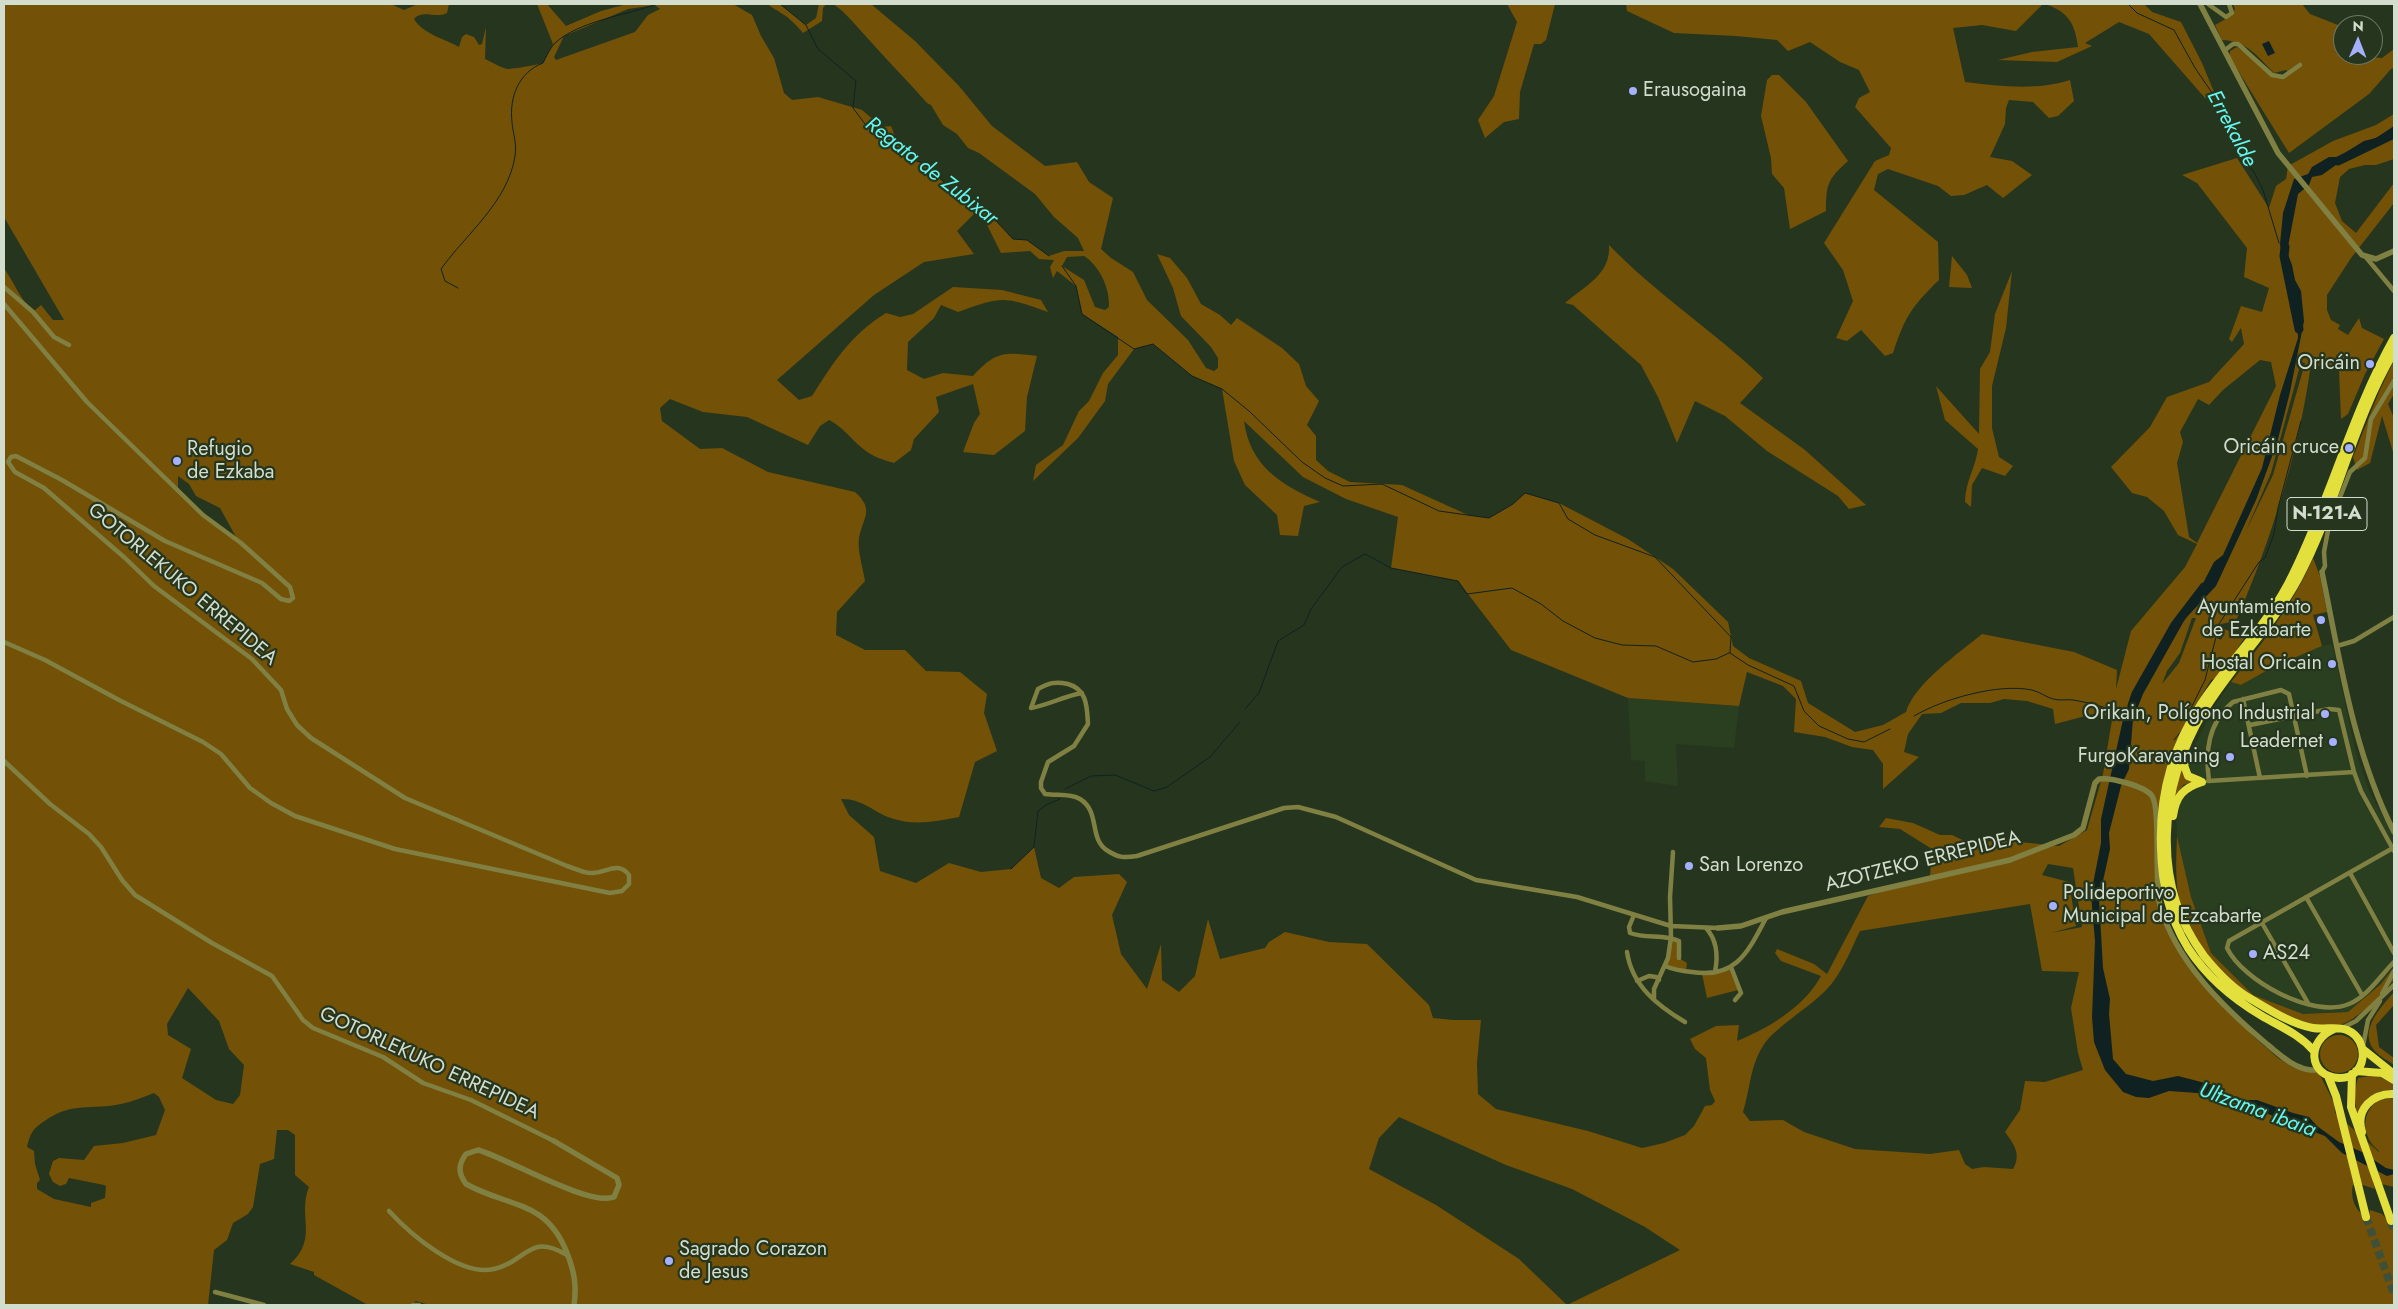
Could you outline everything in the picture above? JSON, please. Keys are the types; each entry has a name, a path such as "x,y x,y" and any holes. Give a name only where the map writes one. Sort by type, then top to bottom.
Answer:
{"highway":[{"name":"N-121-A","path":"2314,1051 2296,1035 2230,995 2206,972 2188,948 2168,904 2163,882 2162,810 2170,767 2190,721 2207,695 2259,628 2293,576 2326,500 2364,397 2394,338"},
{"name":"N-121-A","path":"2338,1028 2316,1029 2291,1021 2248,998 2212,967 2188,934 2175,903 2170,881 2167,844 2171,793 2184,750 2212,700 2263,632 2298,579 2330,506 2372,395 2394,352"},
{"path":"2206,781 2188,776 2184,765 2212,700"},
{"path":"2170,881 2172,823 2177,798 2190,786 2206,781"},
{"path":"2394,1074 2363,1048 2357,1036 2338,1028 2320,1036 2314,1051 2315,1061 2328,1076 2340,1078 2354,1072 2382,1073 2394,1080"},
{"path":"2363,1048 2362,1061 2354,1072 2350,1107 2391,1221"},
{"path":"2328,1076 2366,1216"},
{"path":"2360,1132 2362,1114 2369,1101 2384,1094 2394,1094"}],"street":[{"path":"2200,4 2270,140 2288,166 2356,249 2365,256 2394,291"},
{"path":"2208,4 2226,16 2232,13 2229,4"},
{"path":"2221,43 2238,44 2272,75 2283,77 2300,66"},
{"path":"2225,50 2233,44"},
{"path":"2365,256 2377,258 2394,251"},
{"path":"2377,258 2377,272"},
{"path":"4,287 33,312 54,337 69,345"},
{"name":"GOTORLEKUKO ERREPIDEA","path":"4,304 87,402 203,515 241,543 290,587 293,598 289,601 282,599 262,583 165,541 62,480 16,456 11,457 8,462 15,472 44,488 125,558 154,586 252,659 281,690 287,709 297,726 311,738 405,798 574,868 590,873 616,867 623,869 628,875 629,884 622,891 610,893 443,860 395,849 295,816 271,803 250,788 221,754 203,742 45,660 4,642"},
{"path":"2394,381 2371,419 2365,458 2350,472 2329,525 2324,552 2325,566 2322,572 2363,759 2379,802 2394,832"},
{"path":"2337,646 2361,636 2394,617"},
{"path":"1082,693 1031,708 1038,689 1055,681 1076,686 1082,693 1088,724 1074,746 1061,756 1055,757 1048,762 1041,782 1041,788 1045,794 1068,795 1084,803 1091,810 1095,820 1096,838 1100,846 1123,858 1217,831 1284,808 1298,807 1336,817 1476,880 1577,897 1671,926 1718,928"},
{"path":"2307,776 2289,694 2282,690 2233,702 2227,707 2212,730 2206,754 2206,781 2307,776 2354,772"},
{"path":"2243,699 2260,778"},
{"path":"2250,725 2329,709 2339,710 2354,772 2364,797 2393,849 2229,941 2227,948 2232,958 2253,978 2287,997 2308,1003 2337,1007 2356,1001 2394,962"},
{"name":"GOTORLEKUKO ERREPIDEA","path":"4,761 50,804 89,834 101,847 122,880 135,895 212,943 272,976 303,1020 313,1028 383,1057 423,1083 470,1100 554,1141"},
{"name":"AZOTZEKO ERREPIDEA","path":"1718,928 1740,926 1788,911 2010,860 2030,853 2074,835 2083,828 2095,783 2102,778 2145,789 2155,802 2160,905 2175,941 2195,971 2252,1032 2288,1061 2302,1068 2321,1070"},
{"path":"1654,998 1654,989 1665,966 1671,938 1670,897 1673,852"},
{"path":"2350,873 2394,953"},
{"path":"2306,898 2362,995"},
{"path":"1634,914 1630,933 1637,936 1671,938 1679,941 1679,958"},
{"path":"1665,966 1702,974 1731,967 1745,954 1766,918"},
{"path":"2262,923 2308,1003"},
{"path":"1706,928 1713,937 1715,946 1715,972"},
{"path":"1626,952 1631,971 1637,981 1663,1008 1685,1022"},
{"path":"1731,967 1740,992 1735,1000"},
{"path":"2372,1006 2387,987 2394,971"},
{"path":"1637,981 1649,976 1656,977 1659,980"},
{"path":"2363,1048 2368,1020 2394,985"},
{"path":"2338,1028 2356,1021 2387,993"},
{"path":"2302,1068 2310,1067 2315,1061"},
{"path":"554,1141 617,1178 619,1186 614,1197 606,1200 591,1196 478,1150 466,1154 459,1168 466,1184 526,1208 546,1219 559,1235 576,1278 574,1305"},
{"path":"389,1211 424,1242 460,1265 476,1270 494,1270 539,1246 552,1247 568,1255"},
{"path":"215,1292 264,1305"},
{"path":"240,1305 241,1299"},
{"path":"413,1305 419,1305"}],"shaded area":[{"path":"4,4 391,4 404,10 418,4 449,4 447,13 443,15 425,14 414,19 423,29 459,47 462,37 466,34 474,37 479,45 482,44 486,27 485,59 508,69 543,63 553,44 537,4 547,4 566,26 601,11 627,4 733,4 752,15 761,36 774,58 784,93 792,100 818,97 862,110 882,127 891,126 897,141 907,146 910,159 923,163 970,206 985,209 1013,239 1027,240 1049,256 1064,251 1084,251 1078,238 1054,217 1035,194 979,153 968,148 957,134 943,125 931,105 927,103 848,16 833,4 871,4 915,41 959,86 992,126 1045,166 1077,162 1089,182 1113,198 1101,249 1133,272 1147,300 1188,340 1206,368 1214,371 1218,368 1218,358 1211,347 1181,316 1173,288 1157,254 1170,258 1187,278 1201,304 1220,315 1231,325 1237,318 1282,348 1299,364 1306,386 1319,401 1307,425 1316,436 1316,460 1328,471 1350,482 1402,485 1468,515 1489,518 1513,504 1525,493 1559,503 1628,539 1673,569 1728,622 1733,646 1749,658 1801,681 1808,703 1855,732 1883,725 1906,712 1911,701 1927,680 1982,634 2074,652 2117,670 2116,689 2131,631 2185,567 2197,544 2178,535 2164,511 2147,497 2132,493 2111,467 2150,427 2167,397 2209,382 2244,344 2241,328 2232,342 2229,339 2241,306 2262,312 2269,288 2244,277 2247,248 2197,183 2182,175 2237,158 2269,208 2276,186 2286,179 2288,166 2333,141 2376,125 2394,114 2394,159 2376,165 2365,165 2349,169 2340,177 2335,203 2342,221 2356,233 2394,183 2394,203 2351,258 2327,295 2327,310 2331,320 2340,325 2338,329 2348,335 2359,318 2362,328 2384,339 2365,374 2348,414 2341,419 2339,371 2311,364 2306,397 2291,462 2261,559 2236,621 2221,624 2224,629 2245,637 2220,676 2211,680 2188,717 2192,718 2177,746 2161,819 2160,905 2184,956 2254,1037 2278,1058 2294,1068 2319,1073 2334,1103 2335,1113 2380,1153 2372,1144 2366,1132 2367,1115 2373,1104 2378,1100 2394,1098 2394,1187 2373,1182 2375,1189 2363,1185 2353,1185 2352,1194 2356,1207 2362,1214 2369,1215 2370,1210 2382,1214 2388,1221 2394,1219 2394,1305 1567,1305 429,1305 416,1301 410,1305 368,1305 314,1275 314,1272 290,1264 304,1245 306,1236 305,1208 309,1187 295,1175 295,1135 288,1130 277,1130 274,1159 260,1164 253,1207 248,1214 233,1223 227,1240 214,1250 208,1305 4,1305 4,268 21,297 33,312 41,305 53,320 64,320 4,217","holes":["655,5 660,9 648,15 635,32 556,60 554,57 564,36 628,9","974,214 985,221 1001,253 1030,251 1039,259 1054,260 1050,267 1053,278 1057,271 1076,286 1082,314 1118,337 1118,355 1103,373 1089,401 1079,411 1063,445 1036,465 1033,481 1078,438 1105,401 1108,384 1134,349 1153,344 1192,376 1222,389 1234,461 1245,485 1277,515 1280,535 1298,536 1304,506 1320,502 1280,481 1260,462 1247,437 1244,421 1303,477 1346,499 1398,517 1391,568 1458,581 1511,650 1628,698 1739,706 1747,672 1783,686 1796,699 1794,732 1825,737 1852,747 1873,750 1883,764 1883,789 1919,757 1904,752 1908,734 1922,714 1941,713 1961,703 1990,703 2004,699 2027,701 2053,709 2055,724 2101,712 2112,720 2103,774 2087,830 2059,846 2000,840 1971,844 1952,835 1940,835 1913,823 1886,818 1879,827 1900,829 1932,849 1930,876 1868,896 1827,974 1814,964 1777,949 1775,953 1781,961 1821,976 1814,987 1785,1015 1761,1030 1737,1041 1739,1025 1716,1026 1690,1039 1695,1049 1706,1058 1710,1090 1715,1101 1712,1105 1705,1106 1694,1126 1685,1135 1664,1143 1642,1148 1588,1131 1496,1109 1478,1094 1477,1063 1481,1020 1433,1018 1429,1005 1367,944 1329,942 1285,932 1269,942 1265,948 1220,959 1208,919 1195,976 1179,992 1162,980 1161,944 1147,989 1121,954 1112,915 1127,882 1119,874 1074,877 1059,888 1041,878 1034,847 1011,869 981,872 949,863 916,883 880,871 874,837 849,815 841,799 856,801 902,821 926,822 959,817 975,762 997,751 984,713 987,694 960,672 926,671 905,650 865,650 836,635 837,612 865,581 859,553 859,538 866,509 865,504 855,492 768,472 722,448 700,449 662,421 660,408 670,399 703,412 747,417 808,445 820,426 829,420 869,453 894,463 911,450 914,439 939,412 936,397 973,384 980,414 974,423 963,452 994,455 1025,431 1027,397 1037,356 1001,355 988,362 973,376 943,373 924,379 907,370 908,342 934,318 941,305 958,312 984,303 1003,300 1022,303 1048,312 1041,300 1002,290 953,287 913,314 900,317 886,313 873,321 844,350 812,396 799,400 777,380 874,295 924,262 974,254 957,231","1084,256 1090,260 1103,278 1108,293 1109,307 1105,310 1095,307 1084,280 1062,266 1067,257","2260,360 2271,362 2276,386 2197,543 2189,537 2177,463 2183,442 2180,432 2198,399 2209,405 2223,390","2301,362 2305,363 2273,475 2245,533 2271,473","178,476 189,484 196,496 220,508 236,537 204,514 178,488","2192,618 2196,618 2179,663 2162,684 2167,671 2180,653","2048,864 2073,868 2082,927 2051,933 2076,926 2069,882 2042,875","2030,904 2042,971 2079,972 2071,1008 2078,1053 2083,1070 2045,1082 2025,1081 2020,1110 2005,1132 2017,1154 2016,1164 2013,1169 1984,1167 1972,1169 1965,1164 1959,1150 1930,1154 1855,1149 1804,1132 1783,1120 1750,1121 1743,1112 1755,1062 1763,1046 1775,1032 1826,990 1841,970 1860,931","188,988 219,1021 229,1049 244,1065 240,1095 233,1104 216,1100 182,1078 191,1049 168,1035 167,1024","154,1093 159,1097 165,1110 156,1135 123,1143 94,1146 84,1160 59,1158 53,1161 49,1174 53,1182 60,1186 66,1184 69,1178 104,1185 106,1186 105,1198 91,1203 91,1207 54,1199 37,1189 37,1183 40,1180 35,1164 34,1151 27,1147 31,1134 38,1126 55,1114 65,1111 111,1106 133,1101","1399,1117 1506,1165 1572,1189 1645,1227 1680,1250 1567,1305 1519,1259 1436,1205 1369,1169 1379,1138"]},
{"path":"768,4 780,4 806,25 816,18 819,4 826,4 823,8 822,21 803,33 790,19"},
{"path":"1507,4 1555,4 1546,40 1541,44 1534,44 1520,92 1519,119 1504,122 1485,138 1478,120 1494,96 1517,22"},
{"path":"1626,4 2043,4 2016,31 1982,25 1953,28 1965,82 2031,87 2070,80 2074,101 2058,116 2049,118 2033,102 2009,100 2006,108 2005,124 1990,157 2012,161 2032,175 2003,198 1987,185 1964,195 1951,196 1938,186 1888,169 1878,174 1874,190 1938,242 1939,280 1915,305 1905,321 1893,353 1885,356 1861,330 1847,341 1836,338 1853,301 1843,270 1824,243 1875,161 1889,155 1891,148 1855,107 1859,98 1870,92 1859,70 1840,62 1810,42 1788,51 1777,40 1674,33 1627,11"},
{"path":"2045,4 2144,4 2152,12 2181,22 2202,63 2217,99 2205,98 2149,34 2119,22 2085,43 2092,46 2057,62 1998,60 2032,52 2078,47 2073,25 2060,11"},
{"path":"2233,4 2302,4 2310,14 2333,23 2333,65 2383,65 2383,57 2394,49 2394,68 2369,94 2289,153 2229,56 2230,51 2237,47 2274,77 2290,74 2286,70 2274,73 2257,55 2245,46 2222,40 2215,25 2231,16 2235,9"},
{"path":"1772,75 1779,75 1806,102 1848,161 1832,178 1828,188 1826,211 1790,229 1784,188 1772,174 1771,158 1761,116 1767,80"},
{"path":"1609,245 1646,280 1725,344 1763,378 1740,403 1805,450 1866,505 1849,509 1838,496 1767,451 1725,416 1695,401 1677,443 1658,397 1641,365 1573,305 1565,303 1596,278 1606,264 1609,255"},
{"path":"1952,256 1967,275 1972,288 1949,287"},
{"path":"2012,271 2006,328 1992,386 1992,428 1999,457 2013,466 2005,476 1982,468 1972,485 1971,507 1965,502 1978,449 1945,420 1936,386 1979,434 1980,369 1990,352 1995,314"},
{"path":"2394,360 2394,394 2388,404 2394,418 2394,455 2382,416 2370,463 2357,470 2353,457"},
{"path":"2313,558 2320,576 2327,612 2313,615 2322,646 2275,666 2241,685 2231,682 2266,638 2287,607"},
{"path":"2332,644 2356,753 2370,793 2394,836 2394,972 2349,1012 2303,1014 2253,995 2211,953 2191,897 2177,836 2176,814 2181,784 2191,754 2212,710 2231,682 2241,685 2275,666 2322,646"},
{"path":"1628,698 1739,706 1734,748 1676,744 1678,786 1645,781 1645,761 1631,760"},
{"path":"2182,764 2183,772 2192,782 2183,785 2173,801"},
{"path":"2177,836 2191,897 2211,953 2253,995 2303,1014 2348,1012 2381,984 2394,967 2394,980 2359,1015 2345,1023 2331,1026 2315,1025 2297,1019 2278,1012 2260,1002 2219,971 2196,940 2179,900 2176,868"},
{"path":"1671,937 1679,941 1679,958 1687,963 1686,971 1665,966"},
{"path":"1729,968 1738,990 1707,998 1702,974"},
{"path":"2394,992 2394,1005 2376,1025 2379,1047 2394,1058 2394,1065 2378,1054 2372,1046 2369,1030 2377,1013"},
{"path":"2339,1035 2353,1040 2358,1054 2353,1068 2339,1073 2325,1068 2320,1054 2325,1040"},
{"path":"2375,1075 2394,1084 2394,1091 2380,1092 2370,1097 2363,1107 2359,1121 2355,1100 2358,1078"}],"water":[{"path":"2269,41 2275,53 2268,56 2262,44"},
{"path":"2394,126 2394,134 2347,157 2322,175 2312,177 2309,185 2298,194 2287,252 2295,280 2301,291 2304,321 2290,392 2277,443 2256,500 2216,586 2185,619 2143,694 2133,719 2129,769 2121,786 2109,833 2110,849 2099,899 2103,968 2110,999 2109,1014 2113,1059 2126,1074 2153,1081 2178,1076 2213,1085 2230,1096 2246,1100 2257,1100 2309,1117 2317,1126 2339,1142 2362,1152 2386,1168 2394,1170 2394,1174 2387,1176 2342,1153 2325,1136 2250,1107 2197,1093 2169,1091 2149,1098 2136,1097 2123,1092 2105,1070 2094,1042 2092,1017 2095,941 2091,894 2101,843 2101,819 2124,715 2197,595 2214,562 2223,555 2262,468 2280,395 2298,338 2297,321 2280,244 2283,213 2294,179 2308,174 2312,167 2329,157 2338,157 2364,141 2376,138"}],"waterway":[{"name":"Regata de Zubixar","path":"458,288 445,281 441,269 485,217 504,188 511,173 515,156 511,113 517,86 528,72 543,63 553,45 565,35 604,19 657,4"},
{"name":"Regata de Zubixar","path":"780,4 806,25 818,49 856,81 853,108 865,124 910,159 923,163 970,206 985,209 1013,239 1027,240 1049,256"},
{"name":"Errekalde","path":"2128,4 2137,13 2174,30 2195,68 2228,116 2241,158 2254,172 2263,190 2279,243"},
{"name":"Ultzama ibaia","path":"2338,161 2394,134"},
{"name":"Ultzama ibaia","path":"2285,247 2284,256 2299,329"},
{"name":"Errekalde","path":"2282,250 2284,256"},
{"name":"Regata de Zubixar","path":"1062,266 1076,286 1082,314 1134,349 1153,344 1192,376 1222,389 1249,411 1302,462 1325,478 1343,486 1382,484 1439,511 1489,518 1513,504 1525,493 1559,503 1568,519 1595,535 1655,557 1731,637 1730,653"},
{"path":"2188,714 2205,680 2216,637 2221,639 2224,632 2219,624 2259,562 2265,558 2274,534 2278,508 2301,421"},
{"path":"1245,709 1259,693 1278,641 1304,625 1311,609 1342,567 1365,554 1391,568 1458,581 1467,594 1512,588 1541,604 1563,621 1595,638 1622,645 1656,646 1693,662 1716,659 1729,653"},
{"name":"Ultzama ibaia","path":"2132,706 2136,694 2175,625 2204,587"},
{"path":"1730,653 1748,665 1794,686 1804,711 1819,726 1848,739 1864,742 1890,729"},
{"path":"1914,716 1955,698 1987,691 2018,688 2032,690 2056,700 2073,700 2092,704 2124,716"},
{"path":"1065,789 1091,776 1115,775 1154,791 1167,787 1210,757 1240,722"},
{"path":"2174,740 2183,729"},
{"path":"1011,869 1034,847 1038,811 1060,799"}],"tunnel":[{"path":"2366,1217 2394,1294"},
{"path":"2391,1221 2394,1231"}],"place":[{"name":"Erausogaina","path":"1633,91"},
{"name":"Oricáin","path":"2370,364"},
{"name":"Oricáin cruce","path":"2349,448"},
{"name":"Refugio de Ezkaba","path":"177,461"},
{"name":"Ayuntamiento de Ezkabarte","path":"2321,620"},
{"name":"Hostal Oricain","path":"2332,664"},
{"name":"Orikain, Polígono Industrial","path":"2325,714"},
{"name":"Leadernet","path":"2333,742"},
{"name":"FurgoKaravaning","path":"2230,757"},
{"name":"San Lorenzo","path":"1689,866"},
{"name":"Polideportivo Municipal de Ezcabarte","path":"2053,906"},
{"name":"AS24","path":"2253,954"},
{"name":"Sagrado Corazon de Jesus","path":"669,1261"}]}
